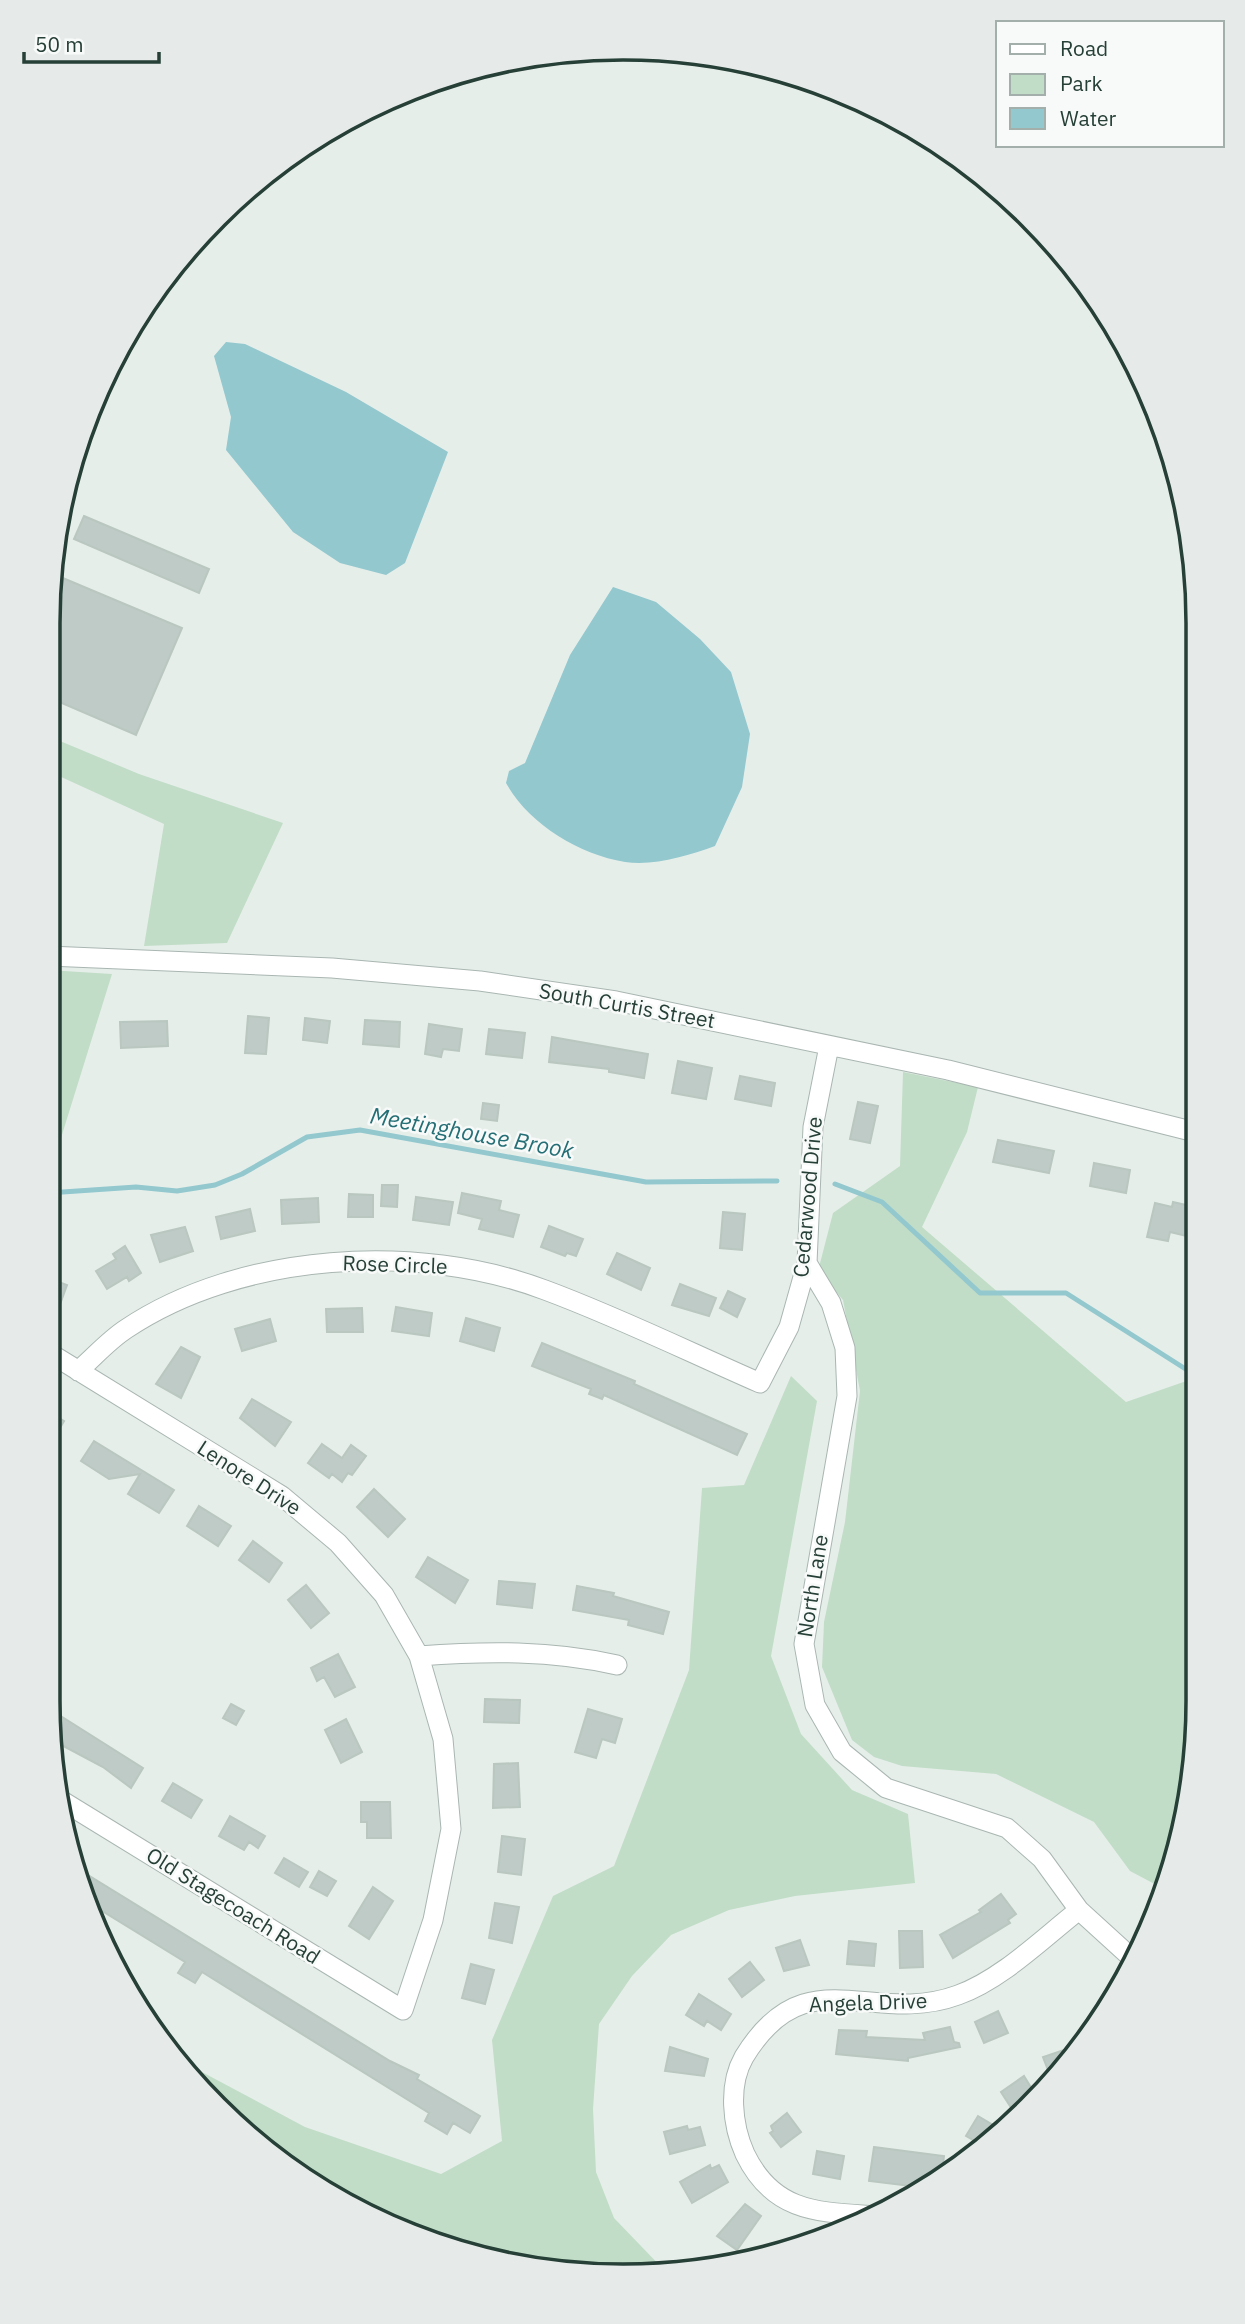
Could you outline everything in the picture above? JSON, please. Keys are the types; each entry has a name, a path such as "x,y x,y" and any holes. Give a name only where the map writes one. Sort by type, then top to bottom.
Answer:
{"street":[{"name":"South Curtis Street","path":"60,957 332,968 480,981 615,1001 948,1070 1186,1130"},
{"name":"Cedarwood Drive","path":"760,1383 789,1328 807,1263 813,1127 829,1046"},
{"name":"Rose Circle","path":"78,1371 126,1329 185,1299 262,1271 353,1260 444,1265 544,1289 760,1383"},
{"name":"North Lane","path":"807,1263 831,1303 845,1348 847,1396 804,1644 815,1705 842,1752 886,1788 1007,1828 1042,1859 1079,1910 1126,1953"},
{"name":"Lenore Drive","path":"60,1360 282,1496 320,1527 338,1543 384,1595 419,1656 443,1739 451,1829 433,1920 403,2010"},
{"path":"419,1656 500,1650 584,1658 617,1665"},
{"name":"Old Stagecoach Road","path":"69,1805 403,2010"},
{"name":"Angela Drive","path":"855,2214 827,2212 788,2203 762,2184 744,2152 733,2110 738,2068 758,2035 783,2011 815,2001 850,1999 890,2005 922,2004 958,1995 992,1978 1079,1910"}],"green space":[{"path":"60,741 139,774 283,823 227,943 144,946 164,824 60,776"},
{"path":"60,971 112,974 60,1141"},
{"path":"903,1072 978,1087 967,1132 922,1227 1126,1402 1186,1381 1184,1738 1175,1811 1155,1884 1130,1871 1094,1822 996,1774 902,1766 874,1757 852,1740 822,1667 824,1622 845,1522 860,1391 843,1300 818,1271 833,1213 900,1166"},
{"path":"791,1376 817,1401 771,1656 801,1734 852,1790 908,1814 915,1883 795,1896 729,1910 671,1935 632,1976 599,2024 593,2109 596,2172 614,2218 657,2263 586,2263 513,2254 442,2235 407,2222 341,2189 310,2170 251,2125 196,2069 305,2127 441,2174 502,2141 492,2040 553,1896 614,1866 689,1670 702,1488 744,1485"}],"water":[{"path":"226,342 245,344 346,392 448,452 405,563 386,575 340,563 293,532 226,450 231,417 214,356"},
{"path":"613,587 656,602 700,639 731,672 750,734 742,787 715,846 682,857 636,863 590,852 541,824 516,798 506,783 509,771 525,763 570,655"}],"building":[{"path":"84,516 209,569 199,593 74,539"},
{"path":"62,578 182,628 136,735 60,702"},
{"path":"248,1016 269,1018 266,1054 245,1053"},
{"path":"305,1018 330,1021 327,1043 303,1040"},
{"path":"365,1020 400,1022 399,1047 363,1044"},
{"path":"167,1021 168,1046 121,1048 120,1022"},
{"path":"429,1024 462,1029 459,1051 443,1049 441,1057 425,1054"},
{"path":"489,1029 525,1033 522,1058 486,1054"},
{"path":"552,1037 648,1054 644,1078 609,1072 609,1069 549,1062"},
{"path":"678,1061 712,1068 706,1099 672,1093"},
{"path":"740,1076 775,1083 771,1106 735,1099"},
{"path":"858,1102 878,1106 870,1143 850,1139"},
{"path":"483,1103 499,1105 497,1121 481,1119"},
{"path":"998,1140 1054,1151 1049,1173 993,1162"},
{"path":"1094,1163 1130,1170 1126,1193 1090,1186"},
{"path":"382,1185 398,1185 397,1207 381,1206"},
{"path":"462,1193 501,1201 499,1210 519,1215 513,1237 479,1229 482,1219 458,1213"},
{"path":"349,1194 373,1195 373,1217 348,1217"},
{"path":"416,1197 453,1202 449,1225 413,1220"},
{"path":"318,1198 319,1222 282,1224 281,1200"},
{"path":"1173,1202 1186,1205 1186,1236 1170,1232 1168,1241 1147,1237 1155,1203 1172,1207"},
{"path":"250,1209 255,1231 221,1239 216,1217"},
{"path":"723,1212 745,1214 742,1250 720,1248"},
{"path":"549,1226 583,1239 576,1256 567,1253 565,1256 541,1247"},
{"path":"185,1227 193,1251 160,1262 151,1235"},
{"path":"125,1246 141,1273 129,1281 127,1277 107,1289 96,1271 116,1259 113,1254"},
{"path":"617,1253 650,1268 641,1290 607,1274"},
{"path":"60,1282 67,1285 60,1304"},
{"path":"680,1284 716,1298 709,1316 672,1305"},
{"path":"728,1291 745,1299 737,1317 720,1308"},
{"path":"396,1307 432,1313 429,1336 392,1331"},
{"path":"362,1308 363,1332 327,1332 326,1309"},
{"path":"466,1318 500,1328 494,1351 460,1341"},
{"path":"270,1319 276,1341 242,1351 235,1329"},
{"path":"542,1343 635,1381 634,1384 747,1434 737,1455 604,1395 602,1399 589,1394 591,1389 532,1366"},
{"path":"181,1347 200,1357 181,1398 156,1384"},
{"path":"252,1399 291,1422 275,1446 240,1418"},
{"path":"94,1441 174,1490 159,1513 128,1494 140,1474 109,1479 81,1461"},
{"path":"322,1444 342,1458 351,1445 366,1456 352,1475 348,1473 342,1482 332,1474 329,1478 308,1463"},
{"path":"374,1489 405,1519 388,1537 357,1507"},
{"path":"199,1506 231,1526 218,1546 187,1526"},
{"path":"253,1541 282,1563 269,1582 239,1560"},
{"path":"428,1557 468,1580 455,1603 416,1577"},
{"path":"499,1581 535,1584 532,1608 497,1604"},
{"path":"306,1585 329,1613 311,1628 288,1600"},
{"path":"577,1586 614,1593 613,1596 669,1612 663,1634 628,1625 629,1620 573,1610"},
{"path":"338,1654 355,1687 335,1697 324,1677 317,1681 311,1668"},
{"path":"485,1699 520,1700 519,1723 484,1722"},
{"path":"231,1704 244,1711 236,1725 223,1718"},
{"path":"588,1709 622,1719 615,1743 602,1739 596,1758 575,1752"},
{"path":"60,1716 143,1768 131,1788 103,1767 62,1745"},
{"path":"346,1719 362,1752 341,1763 325,1730"},
{"path":"518,1763 520,1807 493,1808 494,1764"},
{"path":"173,1783 202,1800 191,1818 162,1801"},
{"path":"361,1802 390,1802 391,1838 367,1838 367,1822 361,1822"},
{"path":"230,1816 265,1836 258,1848 249,1842 244,1850 219,1836"},
{"path":"502,1836 525,1839 521,1875 498,1872"},
{"path":"284,1858 308,1872 299,1887 275,1873"},
{"path":"319,1871 336,1881 327,1896 310,1887"},
{"path":"87,1874 390,2061 419,2075 417,2079 480,2116 470,2133 453,2123 447,2134 425,2121 429,2113 202,1972 195,1983 178,1973 185,1962 99,1909"},
{"path":"373,1887 393,1901 369,1939 349,1926"},
{"path":"1001,1894 1016,1914 1008,1920 1010,1923 953,1958 940,1935 981,1912 979,1910"},
{"path":"495,1903 519,1907 512,1943 489,1938"},
{"path":"899,1931 922,1931 923,1967 900,1968"},
{"path":"800,1940 809,1965 784,1971 776,1948"},
{"path":"849,1941 876,1944 874,1966 847,1964"},
{"path":"750,1962 764,1980 742,1997 729,1979"},
{"path":"471,1964 494,1970 485,2004 462,1998"},
{"path":"699,1994 731,2014 721,2030 707,2021 704,2026 686,2015"},
{"path":"998,2011 1008,2033 984,2043 975,2022"},
{"path":"950,2027 954,2042 959,2043 960,2047 908,2058 908,2061 836,2054 839,2030 867,2031 866,2037 925,2040 923,2033"},
{"path":"670,2047 708,2059 704,2076 665,2071"},
{"path":"1064,2050 1048,2070 1043,2057"},
{"path":"1024,2076 1032,2088 1012,2109 1001,2092"},
{"path":"787,2113 801,2132 781,2147 770,2133 773,2131 771,2126"},
{"path":"978,2116 994,2125 974,2141 966,2136"},
{"path":"687,2126 688,2130 700,2127 705,2145 670,2154 664,2132"},
{"path":"874,2147 944,2156 943,2164 909,2186 869,2181"},
{"path":"817,2151 844,2156 840,2179 813,2174"},
{"path":"710,2165 711,2169 719,2165 728,2182 692,2203 680,2182"},
{"path":"745,2204 761,2216 737,2250 717,2236"}],"waterway":[{"name":"Meetinghouse Brook","path":"60,1192 136,1187 177,1191 215,1185 242,1174 307,1137 360,1130 646,1182 777,1181"},
{"name":"Meetinghouse Brook","path":"835,1184 882,1202 980,1293 1066,1293 1186,1369"}]}
